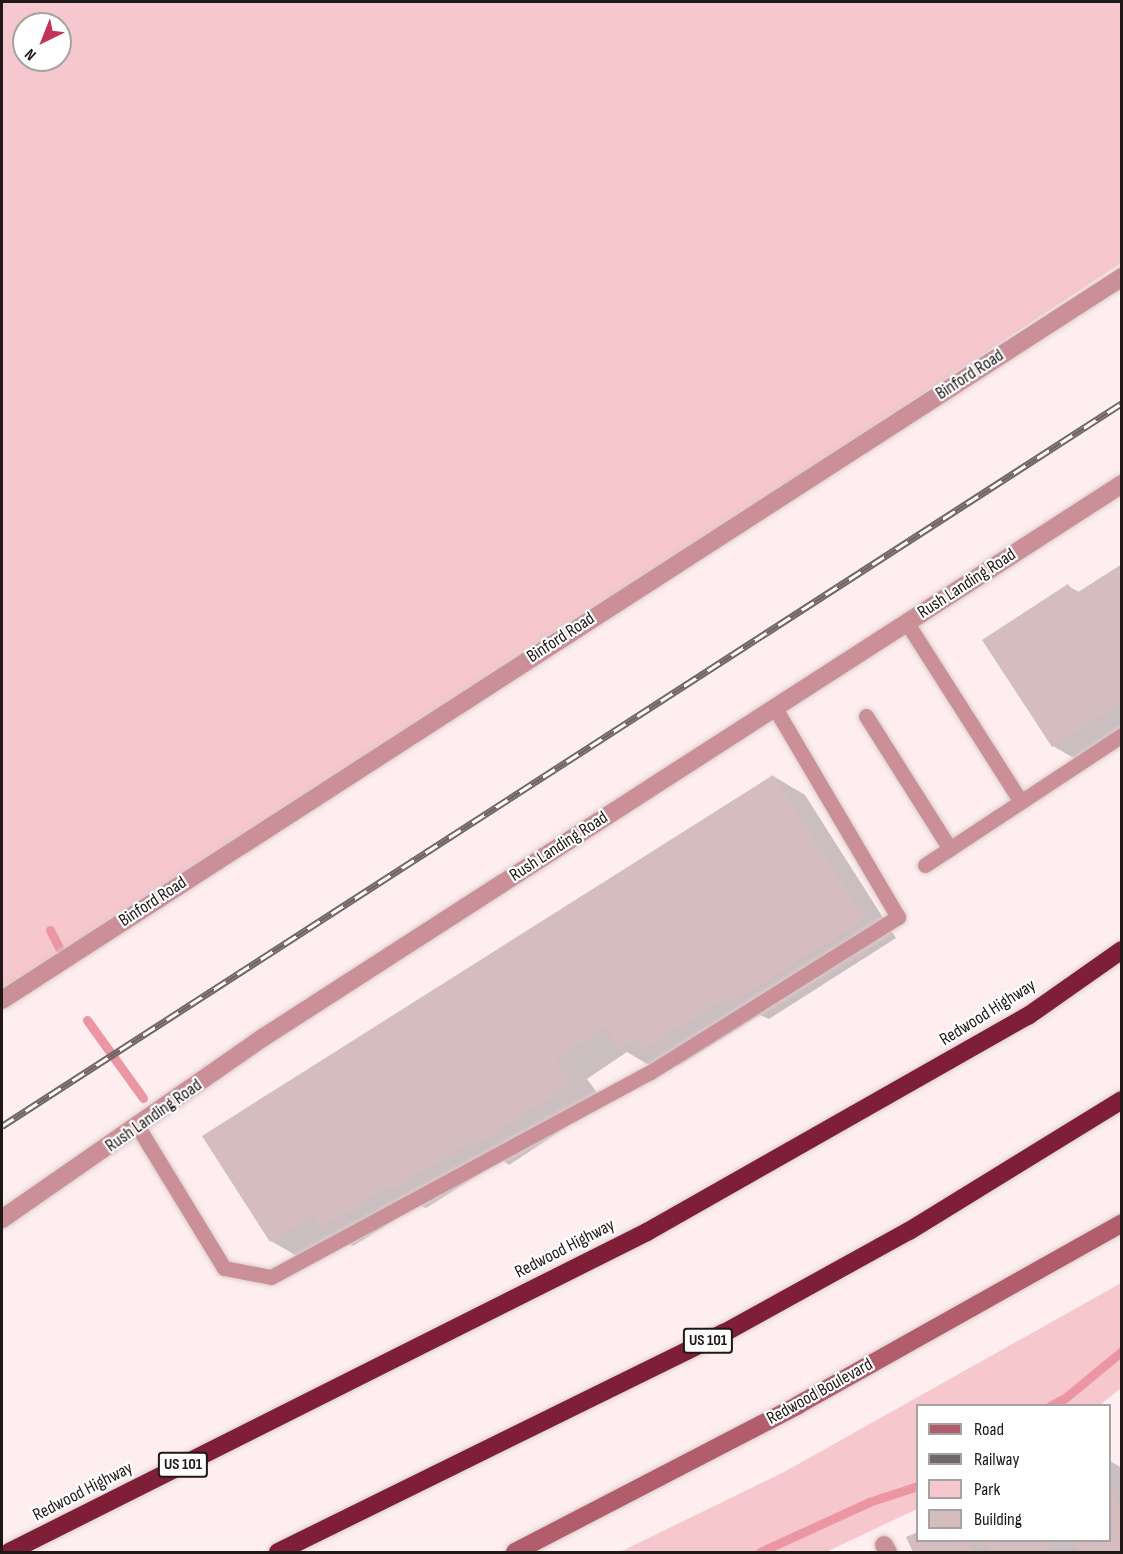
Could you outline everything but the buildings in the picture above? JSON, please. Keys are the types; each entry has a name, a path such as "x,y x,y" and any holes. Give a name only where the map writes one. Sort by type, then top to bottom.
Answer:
{"highway":[{"name":"Redwood Highway","path":"9,1552 647,1232 1028,1016 1122,950"},
{"name":"US 101","path":"278,1552 724,1333 909,1231 1122,1100"}],"street":[{"name":"Binford Road","path":"2,1000 1122,277"},
{"name":"Rush Landing Road","path":"2,1219 138,1127 264,1037 1122,484"},
{"name":"Redwood Boulevard","path":"515,1552 798,1405 1122,1223"}],"lane":[{"path":"907,623 1021,802"},
{"path":"138,1127 224,1268 271,1277 649,1073 898,917 775,708"},
{"path":"866,716 950,849"},
{"path":"925,865 1122,735"}],"green space":[{"path":"2,2 1121,2 1121,263 2,1001"},
{"path":"1121,1283 1121,1388 1101,1404 916,1404 916,1509 826,1552 620,1552 784,1472"}],"waterway":[{"path":"50,930 59,948"},
{"path":"87,1020 143,1098"},
{"path":"1054,1404 1065,1398 1122,1351"},
{"path":"760,1552 869,1502 916,1487"}],"railway":[{"path":"2,1126 1122,403"}]}
